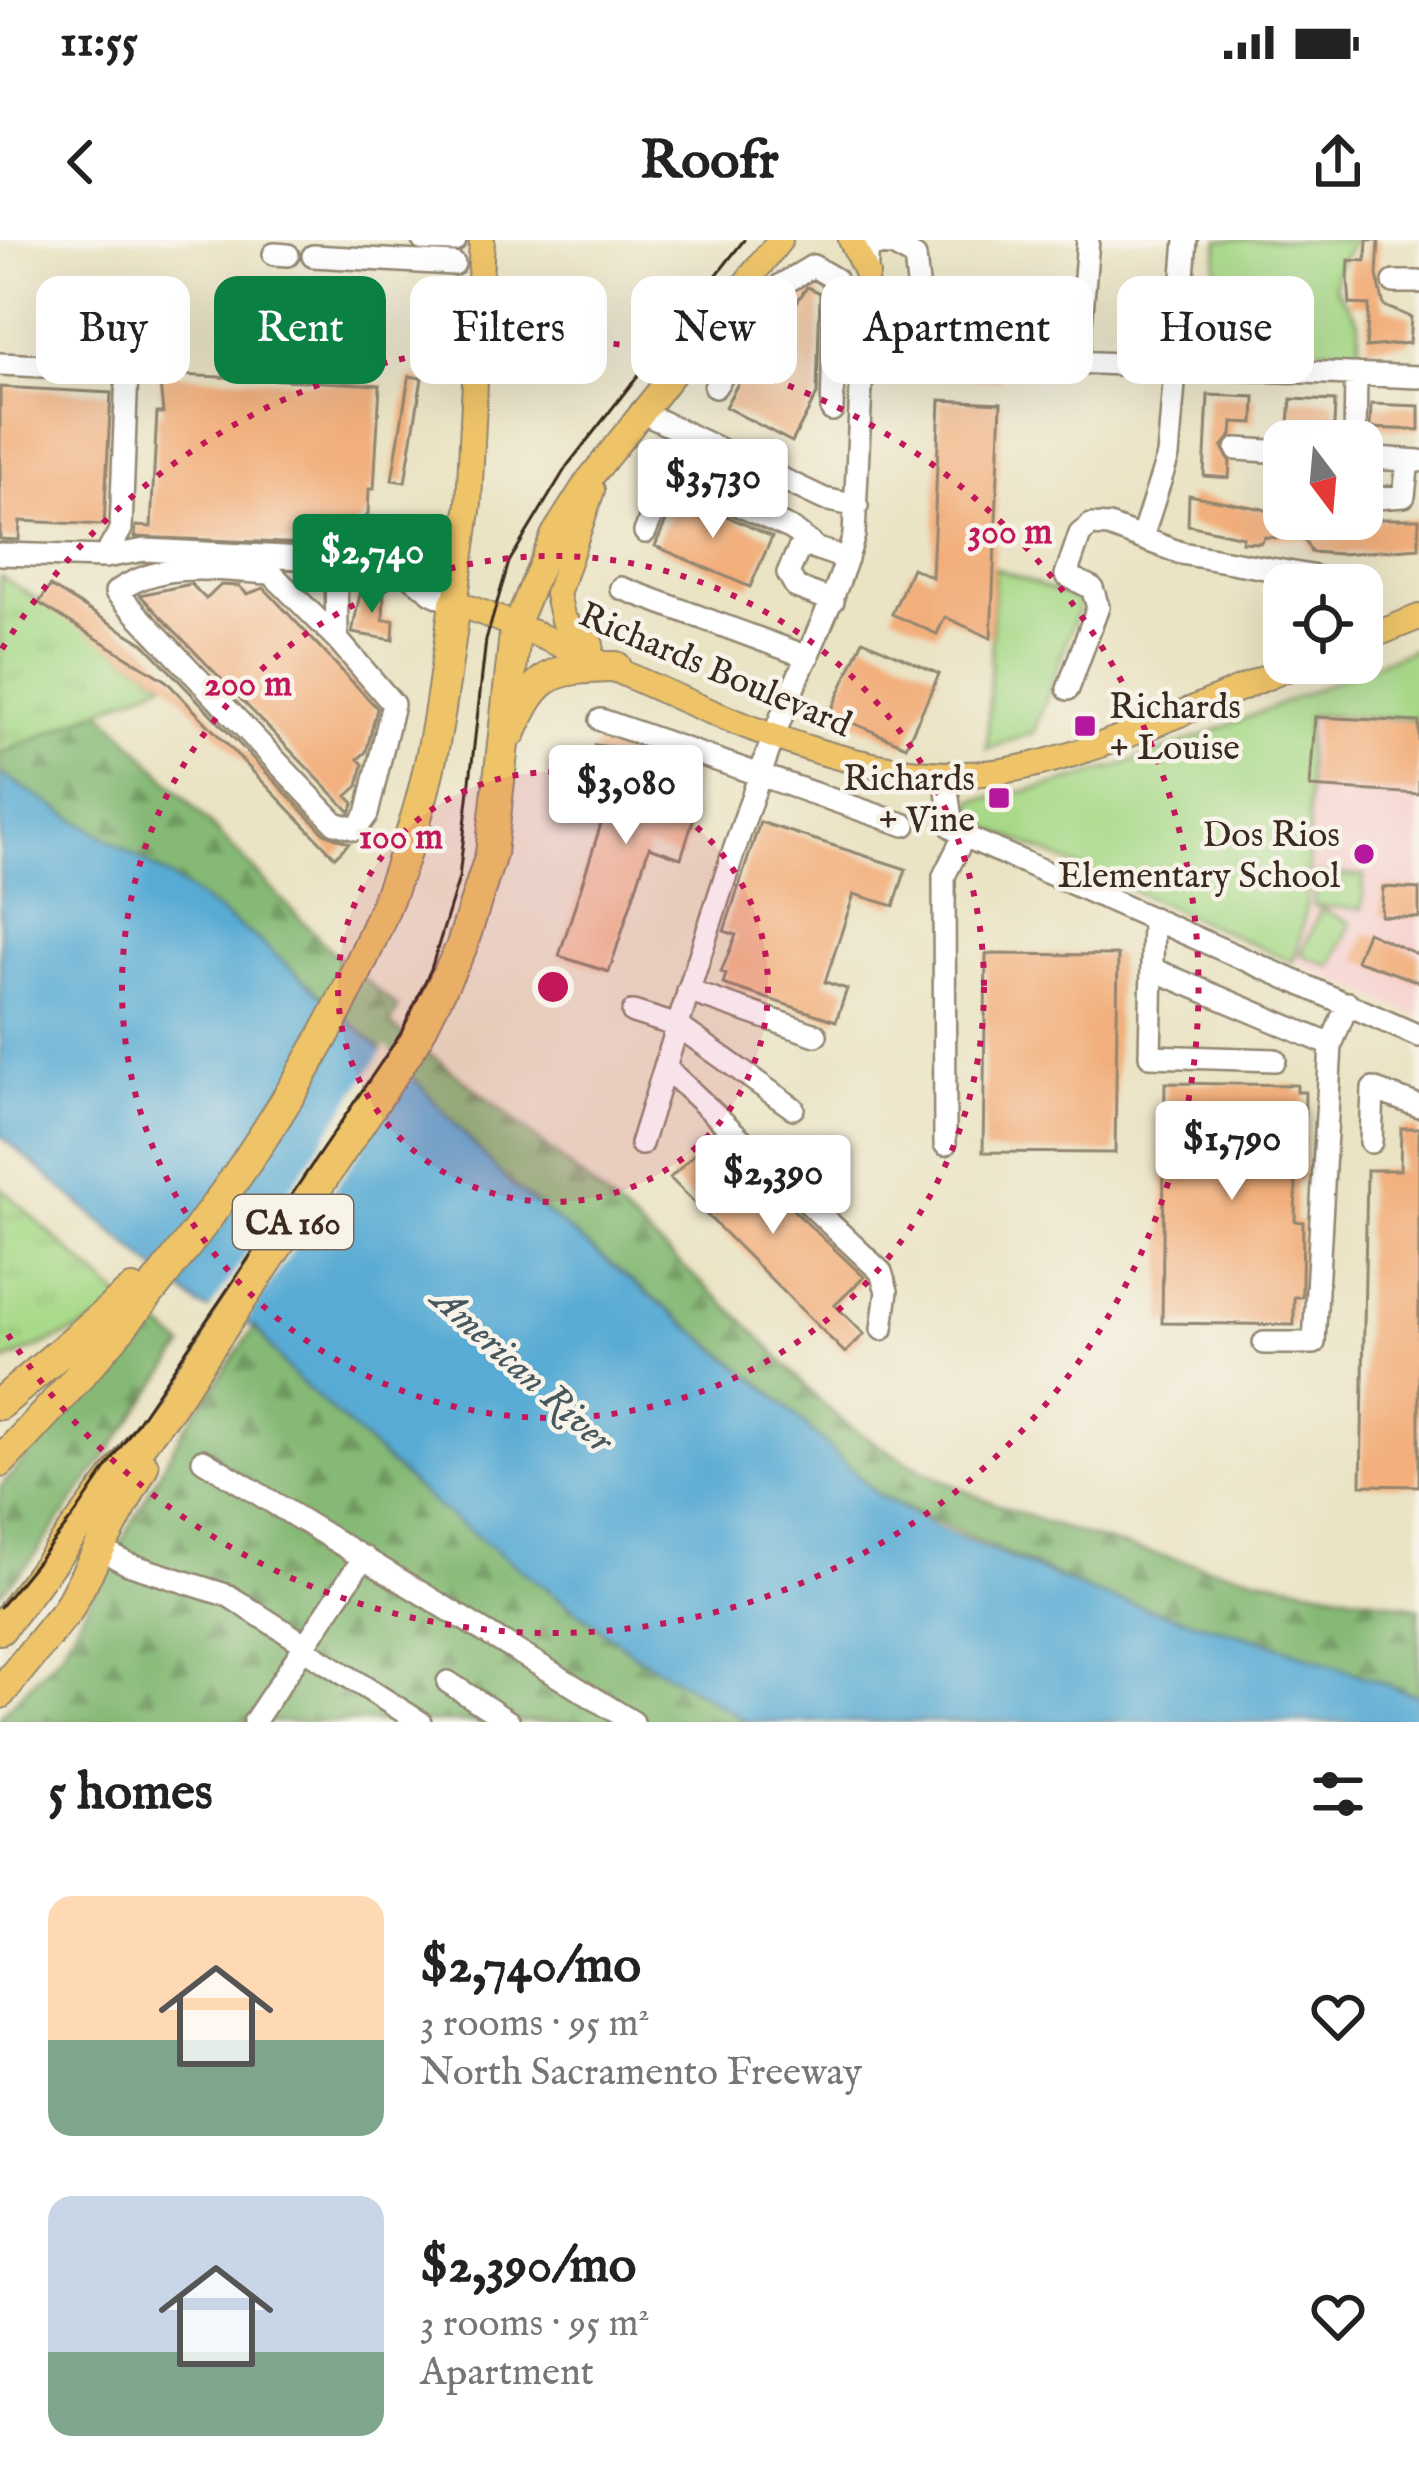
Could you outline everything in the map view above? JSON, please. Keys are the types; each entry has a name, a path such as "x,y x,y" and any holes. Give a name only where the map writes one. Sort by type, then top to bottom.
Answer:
{"highway":[{"name":"CA 160","path":"111,1324 129,1292 160,1280 275,1112 364,953 424,788 455,603"},
{"path":"499,759 513,637"},
{"path":"499,759 536,685 557,671 616,667"},
{"name":"CA 160","path":"0,1629 171,1404 415,1041 461,948 484,879 499,759"},
{"path":"0,1404 111,1324"},
{"path":"0,1462 111,1324"},
{"path":"0,1693 68,1609 171,1404"}],"main road":[{"path":"455,603 465,538 482,240"},
{"path":"749,276 780,240"},
{"path":"754,270 800,240"},
{"path":"862,241 867,274"},
{"path":"513,637 554,534 602,462 663,384"},
{"path":"602,462 557,586 557,601 568,627 616,667"},
{"name":"Richards Boulevard","path":"455,603 513,637 616,667 852,764 945,776 1057,759 1263,678"},
{"path":"1383,632 1419,617"}],"street":[{"path":"422,240 455,252"},
{"path":"1085,276 1088,240"},
{"path":"1183,276 1186,240"},
{"path":"862,241 893,245 916,257 918,276"},
{"path":"313,256 455,252"},
{"path":"794,276 813,266 832,276"},
{"path":"1394,282 1419,282"},
{"path":"0,364 127,370 121,529 105,557"},
{"path":"1314,372 1419,377"},
{"path":"1355,420 1356,374"},
{"path":"832,410 833,384"},
{"path":"641,1144 774,735 847,559 857,506 863,384"},
{"path":"1142,536 1168,456 1173,384"},
{"path":"641,412 824,500 857,506"},
{"path":"1237,449 1263,451"},
{"path":"1383,459 1414,461 1404,496 1383,498"},
{"path":"645,532 669,475 792,529 815,547 847,559"},
{"path":"1068,689 1098,607 1092,588 1066,575 1080,534 1091,525 1142,536 1181,553 1263,568"},
{"path":"399,564 465,538"},
{"path":"815,547 798,551 789,578 796,587 833,601"},
{"path":"0,554 105,557 146,550 336,560 384,555 432,593 455,603"},
{"path":"336,560 337,639 393,704 367,814 356,829 346,830 116,592 143,573 176,568 272,573 337,639"},
{"path":"621,588 808,657"},
{"path":"601,720 905,825"},
{"path":"945,776 952,826 964,836 1419,1036"},
{"path":"945,1144 944,876 964,836"},
{"path":"1153,918 1150,1056 1275,1060"},
{"path":"1152,969 1331,1045"},
{"path":"688,991 816,1035"},
{"path":"1264,1343 1314,1343 1331,1045 1348,1003"},
{"path":"634,1012 678,1026 793,1108"},
{"path":"665,1067 881,1272 887,1291 882,1329"},
{"path":"1371,1142 1373,1089 1419,1106"},
{"path":"203,1460 633,1722"},
{"path":"100,1549 128,1564 229,1596 420,1722"},
{"path":"254,1722 364,1557"},
{"path":"448,1682 508,1722"}],"shaded area":[{"name":"Dos Rios Elementary School","path":"1308,715 1419,719 1419,1017 1293,962 1309,915 1304,793"}],"green space":[{"path":"1219,240 1355,240 1338,266 1335,286 1359,321 1359,350 1314,348 1314,276 1214,276"},
{"path":"995,568 1081,601 1034,732 987,749"},
{"path":"0,576 166,681 0,754"},
{"path":"1419,647 1419,719 1308,715 1309,871 1293,962 970,819 973,800 1088,776 1144,758 1329,684 1383,684 1383,662"},
{"path":"101,710 331,951 398,1008 390,1025 523,1127 608,1200 858,1432 923,1470 1059,1527 1201,1565 1419,1608 1419,1696 1268,1642 1099,1595 878,1495 771,1392 508,1182 418,1083 261,942 173,879 0,773 0,754"},
{"path":"1315,874 1364,876 1362,909 1313,906"},
{"path":"1321,909 1351,923 1331,967 1301,954"},
{"path":"0,1187 132,1308 0,1363"},
{"path":"150,1317 184,1347 29,1563 0,1594 0,1487"},
{"path":"255,1327 291,1373 748,1722 0,1722 0,1716 61,1652 183,1430"}],"water":[{"name":"American River","path":"0,773 173,879 261,942 418,1083 508,1182 771,1392 878,1495 943,1530 1099,1595 1268,1642 1419,1696 1419,1722 748,1722 637,1656 435,1505 291,1373 255,1327 199,1306 0,1135"}],"pier":[{"path":"386,1046 414,1072 240,1328 206,1315"}],"building":[{"path":"1367,240 1379,240 1377,275 1384,306 1411,317 1409,343 1366,347 1369,305 1350,304 1348,278 1349,260 1366,261"},
{"path":"807,287 820,293 817,394 792,442 725,407 738,384 797,384 797,302"},
{"path":"190,376 214,377 214,384 380,385 374,489 369,489 368,514 356,526 355,546 135,537 136,526 151,527 157,413 163,413 160,384 190,384"},
{"path":"410,376 410,384 421,384 405,482 392,480"},
{"path":"0,387 111,393 104,525 20,521 19,540 0,539"},
{"path":"1208,395 1255,397 1254,423 1233,422 1232,435 1222,447 1230,462 1229,478 1204,476"},
{"path":"1291,399 1335,401 1334,420 1289,420"},
{"path":"940,400 1001,403 991,638 945,617 937,634 892,614 912,568 932,577"},
{"path":"1371,404 1419,406 1419,430 1383,429 1383,420 1370,420"},
{"path":"678,494 772,537 750,587 655,546"},
{"path":"1189,495 1263,509 1260,543 1188,525"},
{"path":"1383,519 1419,519 1419,548 1311,552 1305,540 1383,540"},
{"path":"191,584 206,599 221,585 239,586 247,594 264,588 377,708 366,752 358,759 363,764 358,786 347,796 354,803 350,812 140,595"},
{"path":"50,586 144,644 324,833 349,843 335,857 166,681 39,603"},
{"path":"361,589 384,591 383,620 394,620 393,640 352,633"},
{"path":"863,640 939,674 906,746 830,713"},
{"path":"1315,717 1419,722 1419,794 1310,787"},
{"path":"595,745 648,752 668,759 667,768 695,777 683,809 695,814 681,858 649,847 609,972 559,956 615,780 589,766"},
{"path":"760,822 906,869 894,906 854,894 825,982 847,989 836,1021 723,984 726,974 721,972 736,935 724,931"},
{"path":"1383,887 1419,889 1419,918 1381,916"},
{"path":"1367,932 1419,955 1419,982 1356,960"},
{"path":"986,954 1118,955 1115,1153 983,1152"},
{"path":"1165,1083 1297,1085 1297,1092 1305,1092 1304,1180 1296,1180 1295,1221 1303,1222 1302,1297 1294,1297 1294,1325 1162,1323"},
{"path":"1401,1128 1419,1128 1419,1486 1361,1485 1367,1170 1400,1170"},
{"path":"714,1135 864,1277 835,1305 864,1334 845,1353 670,1178"}],"tram line":[{"path":"0,1607 74,1516 401,1033 431,969 459,878 486,640 509,562 567,466 744,240"}],"place":[{"name":"Richards + Louise","path":"1085,726"},
{"name":"Richards + Vine","path":"999,798"},
{"name":"Dos Rios Elementary School","path":"1364,854"}]}
